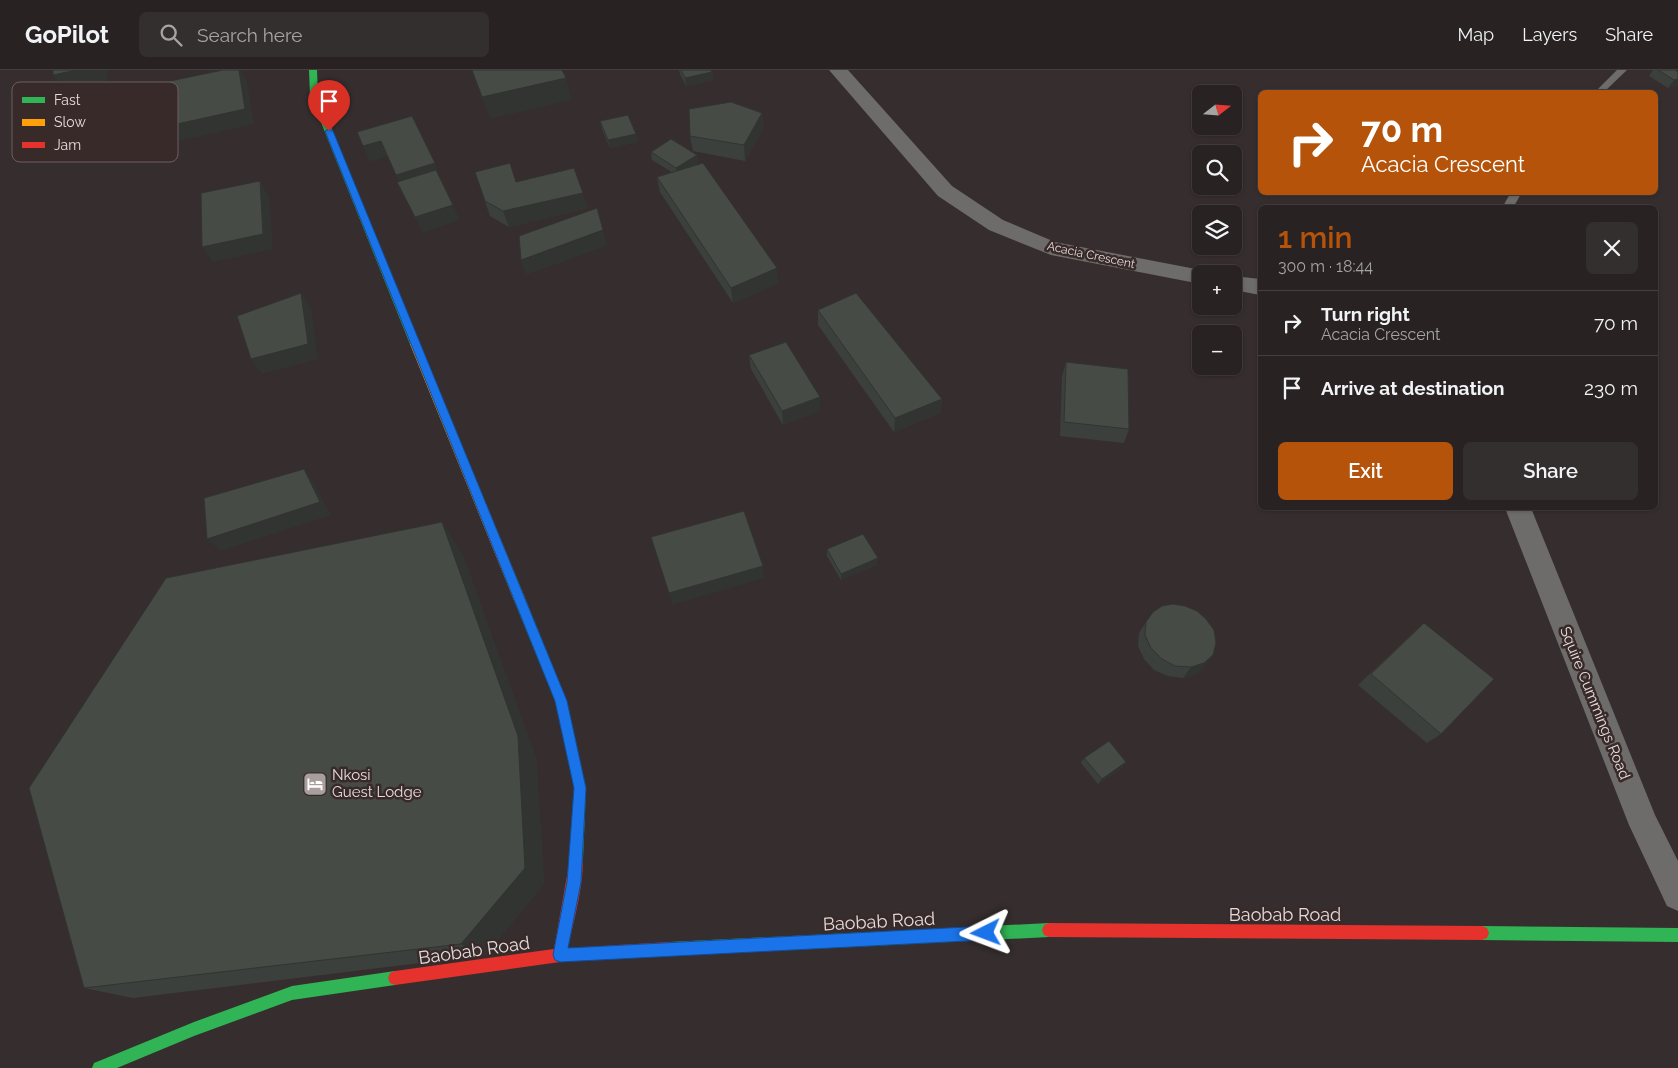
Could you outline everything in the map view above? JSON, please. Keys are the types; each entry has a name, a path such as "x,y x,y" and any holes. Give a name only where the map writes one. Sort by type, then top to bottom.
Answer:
{"street":[{"path":"313,70 314,95 561,701 580,788 574,882 560,955"},
{"name":"Acacia Crescent","path":"838,70 945,191 996,225 1052,248 1192,274"},
{"path":"1242,285 1258,288"},
{"name":"Squire Cummings Road","path":"1519,510 1644,825 1678,895"},
{"name":"Baobab Road","path":"99,1068 194,1029 292,993 560,955 1044,930 1678,935"}],"lane":[{"path":"1601,90 1622,70"}],"building":[{"path":"53,70 77,70 53,75"},
{"path":"223,70 239,70 245,109 178,124 178,82 166,82"},
{"path":"472,70 562,70 566,78 482,97"},
{"path":"681,70 711,70 712,72 685,78"},
{"path":"1658,70 1675,70 1678,72 1678,79 1674,80"},
{"path":"731,102 762,113 744,145 690,136 689,109"},
{"path":"628,115 636,134 608,140 600,121"},
{"path":"412,116 435,163 396,175 381,141 363,146 357,132"},
{"path":"671,139 697,155 676,168 651,152"},
{"path":"510,163 516,182 574,168 583,193 503,211 485,201 475,172"},
{"path":"703,163 777,268 731,288 657,177"},
{"path":"436,170 453,205 415,217 397,182"},
{"path":"260,181 263,234 202,247 201,193"},
{"path":"597,208 603,230 521,260 519,236"},
{"path":"301,293 308,344 251,359 237,316"},
{"path":"856,293 942,399 895,418 818,310"},
{"path":"786,342 820,397 782,411 749,355"},
{"path":"1066,362 1128,369 1129,429 1064,422"},
{"path":"304,469 320,502 207,539 204,498"},
{"path":"744,511 763,566 669,593 651,537"},
{"name":"Nkosi Guest Lodge","path":"442,522 518,736 525,868 461,944 84,988 29,788 166,578"},
{"path":"863,534 878,558 841,574 827,549"},
{"path":"1173,604 1197,611 1214,630 1216,643 1213,655 1204,663 1191,667 1175,666 1162,659 1151,648 1145,635 1146,622 1153,612 1162,606"},
{"path":"1424,623 1494,679 1441,734 1371,674"},
{"path":"1109,741 1126,762 1102,779 1084,758"}],"traffic: fast":[{"path":"313,70 314,95 415,344"},
{"path":"519,598 561,701 580,788 576,858"},
{"path":"670,949 1049,930"},
{"path":"1482,933 1678,935"},
{"path":"99,1068 194,1029 292,993 395,978"}],"traffic: slow":[{"path":"415,344 519,598"}],"traffic: jam":[{"path":"560,955 574,882 576,858"},
{"path":"1049,930 1482,933"},
{"path":"395,978 560,955 670,949"}],"place":[{"name":"Nkosi Guest Lodge","path":"315,784"}],"route":[{"path":"329,131 561,701 580,788 574,882 560,955 986,933"}]}
